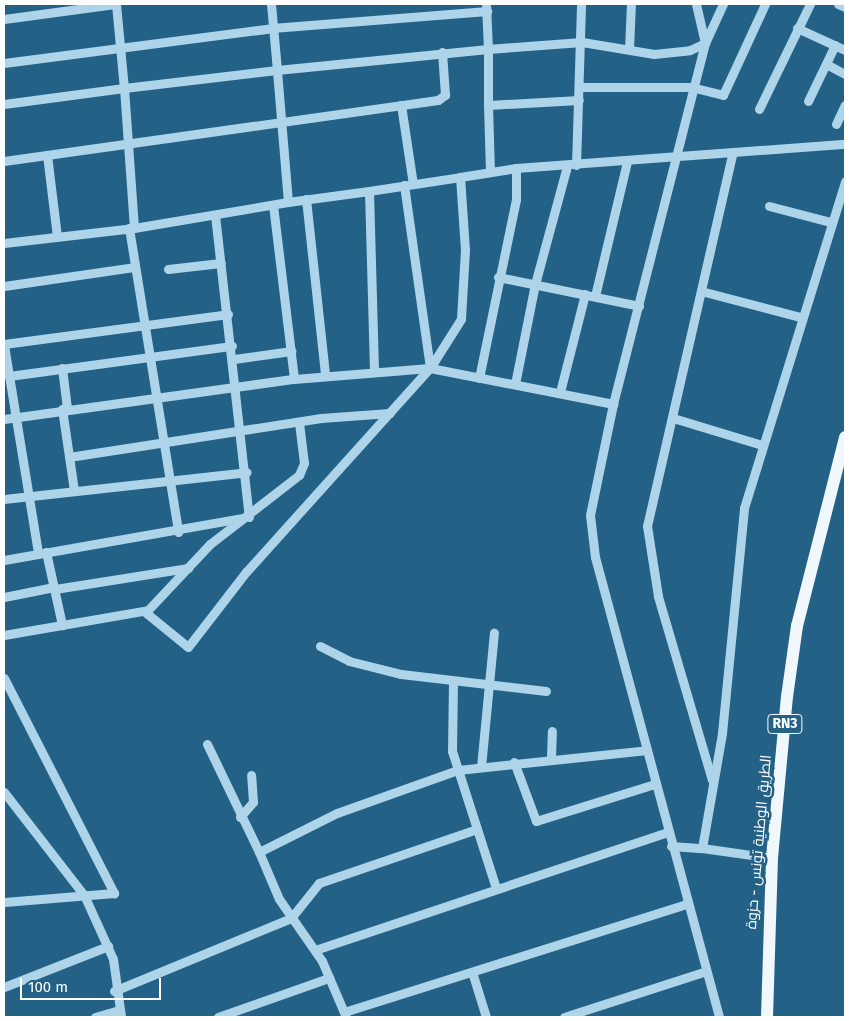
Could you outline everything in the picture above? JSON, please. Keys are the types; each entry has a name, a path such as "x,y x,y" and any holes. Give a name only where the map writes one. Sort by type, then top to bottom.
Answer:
{"main road":[{"name":"الطريق الوطنية تونس - حزوة","path":"767,1017 772,858 796,626 845,437"}],"street":[{"path":"4,19 116,4 128,145 134,267 160,397 169,478 178,532"},
{"path":"271,4 283,123 288,202"},
{"path":"515,384 535,284 571,165 580,87 581,4"},
{"path":"630,49 631,4"},
{"path":"696,4 705,43"},
{"path":"720,1017 686,904 595,556 590,515 613,404 673,159 705,43 723,4"},
{"path":"580,87 692,87 723,95 765,4"},
{"path":"759,109 810,4"},
{"path":"838,4 845,7"},
{"path":"4,63 272,28 486,7 490,171"},
{"path":"797,28 845,50"},
{"path":"4,104 124,88 442,52 582,42 676,53 705,43"},
{"path":"808,101 835,45"},
{"path":"4,161 283,123 444,98 442,52"},
{"path":"826,64 845,74"},
{"path":"488,105 579,100"},
{"path":"836,124 845,104"},
{"path":"401,105 430,368"},
{"path":"4,243 132,228 490,171 673,159 845,144"},
{"path":"47,154 57,236"},
{"path":"713,784 658,596 648,537 648,511 673,418 732,154"},
{"path":"595,296 626,162"},
{"path":"479,378 498,277 516,200 516,168"},
{"path":"145,612 188,647 246,572 430,368 461,319 465,250 460,177"},
{"path":"702,848 729,671 744,508 800,317 845,181"},
{"path":"369,191 374,370"},
{"path":"306,199 325,375"},
{"path":"273,205 294,379"},
{"path":"769,206 831,222"},
{"path":"215,215 247,472 249,517"},
{"path":"168,270 221,263"},
{"path":"4,286 134,267"},
{"path":"498,277 638,306"},
{"path":"701,291 800,317"},
{"path":"560,392 585,294"},
{"path":"62,625 29,496 4,344 228,314"},
{"path":"10,376 232,346"},
{"path":"234,359 291,351"},
{"path":"62,368 69,457 74,490"},
{"path":"4,419 65,408 325,375 374,370 430,368 560,392 613,404"},
{"path":"69,457 241,434 299,423 390,413"},
{"path":"673,418 762,444"},
{"path":"4,635 145,612 214,540 249,517 303,468 299,423"},
{"path":"4,499 169,478 247,472"},
{"path":"4,560 42,552 178,532 249,517"},
{"path":"4,597 188,568"},
{"path":"481,767 487,685 494,633"},
{"path":"320,646 369,667 453,681 546,691"},
{"path":"4,678 114,893 4,902"},
{"path":"453,681 451,737 458,770 496,888"},
{"path":"551,757 552,731"},
{"path":"207,744 240,816 292,918 315,950 345,1015 472,972 686,904"},
{"path":"259,852 345,810 458,770 551,757 647,750"},
{"path":"514,762 536,821 655,784"},
{"path":"240,816 253,802 250,775"},
{"path":"4,792 84,895 108,946 115,968 114,991 120,1013 95,1017"},
{"path":"114,991 292,918 319,883 477,829"},
{"path":"315,950 668,832"},
{"path":"671,846 702,848 772,858"},
{"path":"4,987 108,946"},
{"path":"564,1017 706,971"},
{"path":"472,972 486,1017"},
{"path":"218,1017 329,978"}]}
